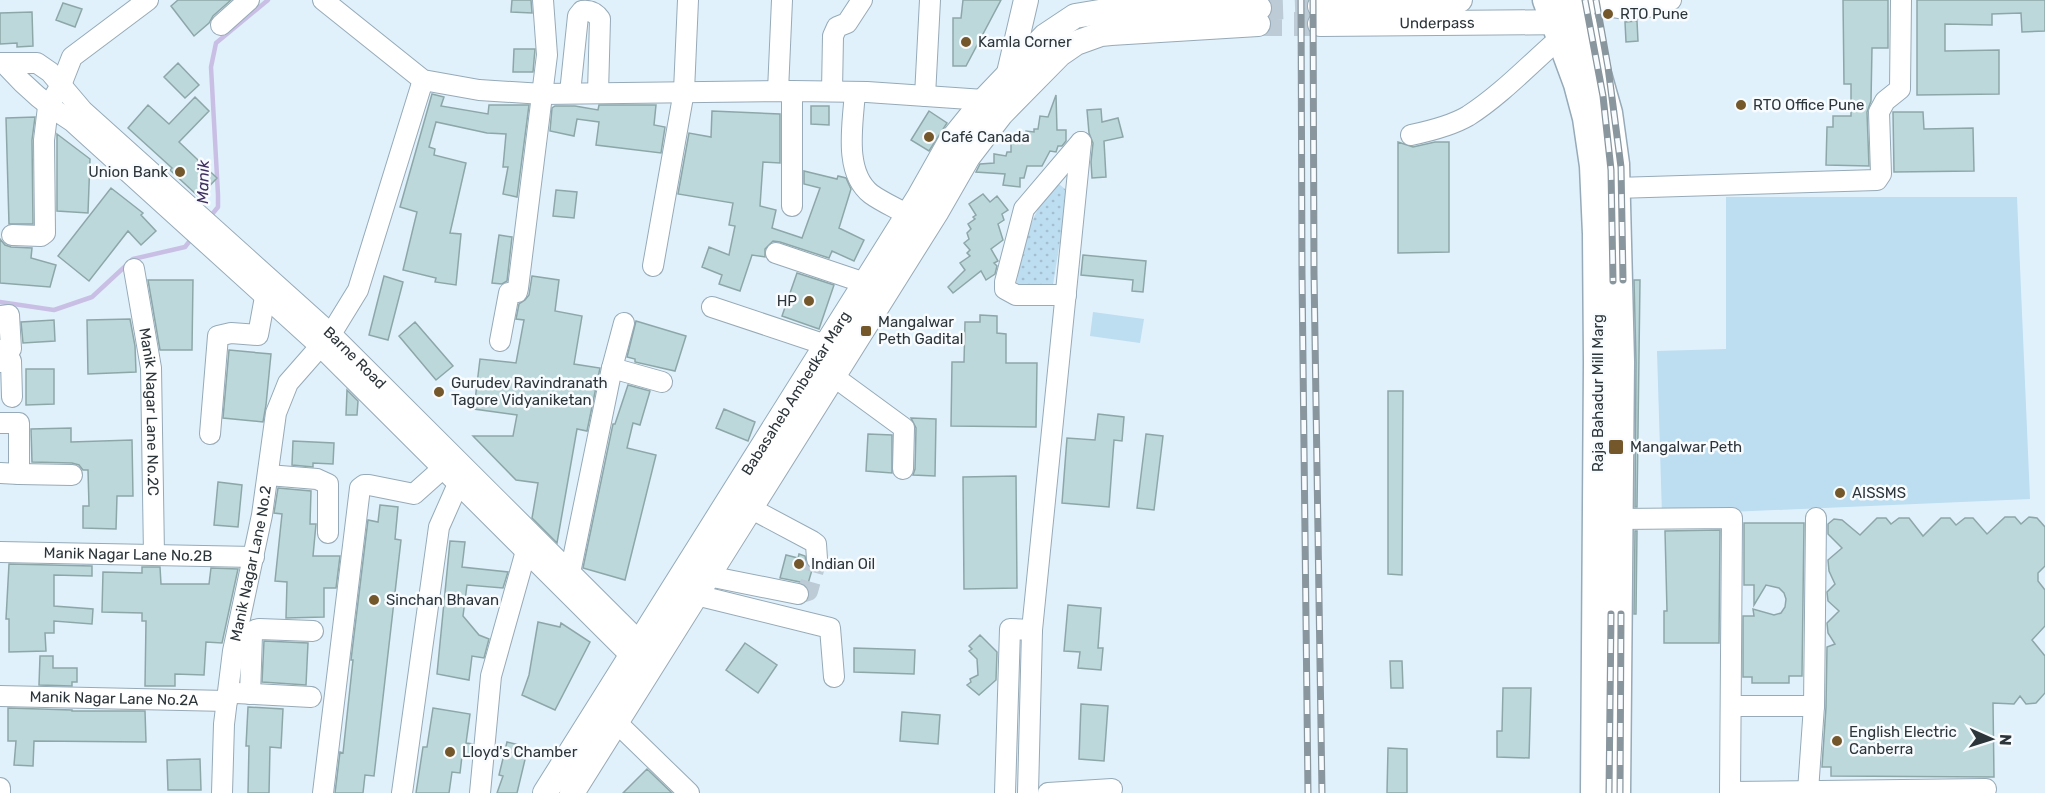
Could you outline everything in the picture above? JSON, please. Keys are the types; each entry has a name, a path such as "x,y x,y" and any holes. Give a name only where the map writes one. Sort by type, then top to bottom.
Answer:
{"highway":[{"name":"Raja Bahadur Mill Marg","path":"1582,7 1608,114 1615,164 1620,362 1618,519 1595,793"},
{"name":"Raja Bahadur Mill Marg","path":"1554,20 1581,95 1594,166 1607,644 1616,793"}],"main road":[{"path":"1009,73 1026,0"},
{"name":"Underpass","path":"1460,0 1320,15 1554,20 1582,7"},
{"path":"1076,43 1072,8 1115,15 1259,16"},
{"name":"Babasaheb Ambedkar Marg","path":"545,793 908,215 950,142 984,100 1072,8"},
{"name":"Babasaheb Ambedkar Marg","path":"572,793 937,211 968,157 1001,114 1060,54 1115,15"}],"street":[{"path":"221,25 249,0"},
{"path":"322,0 423,80 479,90 543,94 684,91 855,92 984,100"},
{"path":"500,340 509,293 517,292 518,288 543,94 547,55 543,0"},
{"path":"652,266 684,91 688,0"},
{"path":"782,0 792,206"},
{"path":"832,92 832,36 837,27 847,23 862,0"},
{"path":"925,96 930,0"},
{"path":"1582,7 1617,10 1648,8 1671,0"},
{"path":"1616,188 1877,180 1881,174 1879,112 1885,101 1900,89 1901,0"},
{"path":"12,235 41,237 45,233 44,140 48,107 61,85 72,57 140,3"},
{"path":"570,93 578,16 582,11 588,10 600,19 598,93"},
{"path":"1411,135 1432,131 1466,117 1493,97 1554,20"},
{"name":"Barne Road","path":"2,63 37,63 50,72 83,111 201,228 265,297 326,340 442,469 526,551 635,649"},
{"name":"Barne Road","path":"2,63 22,85 48,107 73,122 201,228 326,340 570,573 635,649"},
{"name":"Manik Nagar Lane No.2","path":"222,793 224,724 233,651 254,556 276,413 288,383 326,340 358,290 423,80"},
{"path":"855,92 853,162 859,179 870,193 908,215"},
{"path":"1028,793 1032,630 1066,295 1079,166 1081,142 1024,209 1005,282 1005,289 1016,295 1066,295"},
{"path":"776,253 865,283"},
{"name":"Manik Nagar Lane No.2C","path":"134,269 151,368 154,555"},
{"path":"210,434 218,336 231,333 258,335 265,297"},
{"path":"712,308 826,345"},
{"path":"0,316 9,315 11,350 0,350"},
{"path":"570,573 612,368 624,323"},
{"path":"0,362 11,361 12,397"},
{"path":"612,368 662,382"},
{"path":"833,376 904,428 903,469"},
{"path":"0,423 19,423 10,473 72,475"},
{"path":"323,793 360,488 369,485 414,494 442,469"},
{"path":"268,475 317,479 328,484 328,533"},
{"path":"402,793 439,527 459,484"},
{"path":"750,508 816,544 817,559"},
{"path":"1618,519 1732,518 1730,793 1986,789"},
{"path":"1808,790 1814,706 1816,518"},
{"path":"480,793 491,676 526,551"},
{"name":"Manik Nagar Lane No.2B","path":"0,552 254,556"},
{"path":"702,585 798,594"},
{"path":"702,585 830,628 834,677"},
{"path":"250,694 252,635 255,630 313,631"},
{"path":"1005,793 1010,630 1032,630"},
{"name":"Manik Nagar Lane No.2A","path":"0,696 227,697 250,694 311,697"},
{"path":"1731,706 1814,706"},
{"path":"616,722 689,793"},
{"path":"1048,793 1112,789"}],"shaded area":[{"path":"1059,184 1065,189 1067,196 1053,285 1016,286 1025,244 1034,217 1049,194"},
{"path":"1726,197 2017,197 2030,499 1662,515 1657,351 1726,349"},
{"path":"1093,312 1144,319 1140,343 1090,336"}],"building":[{"path":"178,0 231,0 194,36 171,6"},
{"path":"512,0 531,0 532,13 511,12"},
{"name":"Kamla Corner","path":"963,0 1001,0 966,66 953,66 953,18 961,18"},
{"path":"1843,0 1888,0 1888,48 1872,48 1871,101 1867,112 1869,166 1826,165 1827,127 1833,127 1833,116 1851,116 1851,84 1844,84"},
{"path":"1917,0 2045,0 2045,31 2022,32 2021,13 1992,14 1992,25 1945,24 1945,51 1999,50 1999,94 1917,95"},
{"path":"63,3 82,9 75,27 56,20"},
{"path":"32,12 33,46 17,47 17,43 0,44 0,13"},
{"path":"1637,21 1638,41 1626,42 1625,22"},
{"path":"514,49 535,49 533,72 513,72"},
{"path":"178,63 199,85 185,98 164,77"},
{"path":"432,94 444,97 441,106 488,114 489,105 529,105 517,197 503,194 508,167 503,167 506,134 487,133 436,122 429,147 435,149 434,155 466,163 450,233 461,234 456,285 435,282 436,278 403,270 417,212 400,207"},
{"path":"1056,95 1057,130 1066,130 1066,141 1062,146 1058,146 1056,152 1050,151 1042,166 1027,166 1024,178 1020,178 1020,187 1003,185 1005,174 976,172 980,164 994,163 994,154 1006,156 1007,152 1011,152 1011,142 1017,143 1019,137 1025,136 1026,131 1034,132 1034,129 1038,129 1040,116 1048,117"},
{"path":"195,97 209,111 179,142 217,178 199,197 170,170 172,168 128,128 148,105 169,124"},
{"path":"599,105 656,105 654,125 665,127 661,153 596,145 599,122 577,119 574,136 550,131 552,108 555,106 575,106 598,110"},
{"path":"811,106 829,106 829,125 811,124"},
{"path":"1101,109 1102,122 1118,118 1123,137 1104,141 1106,177 1092,178 1093,143 1089,133 1087,110"},
{"path":"712,111 780,114 780,163 763,162 760,206 776,210 772,228 802,238 820,188 804,184 804,171 837,179 838,176 846,178 851,189 839,228 864,240 854,261 832,251 829,258 773,241 765,249 765,257 752,255 740,291 719,284 722,275 702,267 709,247 729,255 735,226 729,225 733,203 678,194 689,133 711,137"},
{"path":"929,111 947,123 929,151 911,140"},
{"path":"1893,112 1923,112 1924,129 1973,128 1974,171 1894,172"},
{"path":"35,117 32,140 33,224 9,224 6,118"},
{"path":"57,134 90,159 88,213 57,211"},
{"path":"1398,142 1413,147 1435,142 1449,142 1449,252 1398,253"},
{"path":"111,188 143,213 141,215 156,231 141,245 128,231 89,281 58,256"},
{"path":"556,190 577,192 574,218 553,216"},
{"path":"983,194 990,202 997,196 1008,210 1002,214 1004,220 998,224 1003,240 991,249 998,261 994,263 997,266 995,274 986,280 981,271 953,293 948,287 965,270 960,263 970,256 967,253 970,250 964,243 969,239 967,233 971,229 968,224 975,219 973,217 976,215 969,204"},
{"path":"499,235 512,237 507,281 502,284 492,283"},
{"path":"0,239 5,245 11,247 32,248 31,258 56,265 50,287 0,283"},
{"path":"1083,255 1146,261 1143,292 1132,291 1133,280 1081,275"},
{"path":"797,273 834,285 819,329 782,316"},
{"path":"384,276 403,282 388,340 369,335"},
{"path":"532,276 559,280 555,311 582,316 574,364 600,368 587,431 577,429 557,543 532,518 538,483 516,480 473,436 513,436 517,415 474,409 480,359 516,363 524,320 516,319 519,304 529,295"},
{"path":"148,280 193,280 192,350 160,350"},
{"path":"1634,280 1640,280 1637,507 1635,507"},
{"path":"980,315 997,316 997,333 1006,334 1006,363 1037,363 1036,427 951,426 952,362 964,362 965,322 980,322"},
{"path":"130,319 135,346 136,372 88,374 87,320"},
{"path":"54,320 55,341 23,343 21,322"},
{"path":"636,321 686,336 675,371 635,362 635,359 627,357"},
{"path":"415,322 453,366 436,380 399,336"},
{"path":"229,350 271,354 263,422 223,418"},
{"path":"26,369 54,369 54,404 26,405"},
{"path":"628,385 650,391 640,425 633,423 627,448 656,455 625,580 583,568 613,424 615,424"},
{"path":"347,390 358,401 357,415 346,415"},
{"path":"1388,391 1403,391 1402,575 1388,574"},
{"path":"724,409 755,422 748,441 716,428"},
{"path":"1098,414 1124,417 1122,441 1114,440 1109,507 1062,503 1067,438 1095,440"},
{"path":"911,418 936,419 935,476 913,475 916,428"},
{"path":"71,428 71,442 132,440 133,496 117,496 116,529 83,528 83,506 89,506 88,470 83,470 79,465 72,463 32,462 31,429"},
{"path":"868,434 892,435 892,473 866,471"},
{"path":"1146,434 1163,436 1154,510 1137,508"},
{"path":"293,441 334,443 333,464 313,463 313,467 292,465"},
{"path":"1016,476 1017,588 964,589 963,477"},
{"path":"218,482 242,485 238,527 214,525"},
{"path":"278,488 311,491 310,524 316,524 313,556 340,556 336,588 324,588 324,617 286,618 287,582 275,581 282,514 274,513"},
{"name":"Sinchan Bhavan","path":"380,505 398,507 395,539 401,540 374,776 365,775 363,793 335,793 340,752 343,753 353,660 351,660 368,520 378,522"},
{"path":"2005,517 2015,517 2021,524 2029,517 2037,518 2045,527 2045,566 2038,573 2038,581 2045,590 2045,626 2032,640 2045,656 2045,693 2036,703 2026,704 2020,696 2014,704 1993,703 1994,777 1831,776 1831,767 1822,767 1827,647 1835,644 1828,633 1827,623 1839,611 1828,601 1827,592 1835,584 1829,571 1828,560 1842,548 1828,534 1828,524 1834,519 1842,520 1860,535 1877,518 1886,518 1891,524 1899,518 1909,518 1923,536 1941,518 1950,518 1956,525 1965,518 1973,518 1987,534"},
{"path":"1744,523 1804,523 1802,676 1789,676 1789,683 1752,683 1752,677 1743,677 1743,616 1754,616 1753,609 1774,615 1781,613 1786,599 1779,588 1766,585 1754,605 1754,585 1744,585"},
{"path":"1720,530 1719,643 1664,643 1664,611 1667,611 1665,531"},
{"path":"1635,531 1637,531 1636,614 1634,614"},
{"path":"450,541 465,542 462,567 508,572 503,588 467,585 463,616 479,635 489,639 484,658 472,656 469,680 437,674"},
{"path":"799,554 805,556 807,565 812,570 807,587 800,582 780,578 786,555 798,558"},
{"path":"9,564 92,566 92,576 54,575 54,606 93,609 92,624 54,621 54,633 45,633 46,651 9,652 9,619 6,619"},
{"path":"142,567 160,567 161,584 209,584 211,568 238,569 222,643 206,642 204,675 175,674 175,686 145,686 146,621 142,621 142,613 102,612 103,572 142,573"},
{"path":"1068,605 1101,608 1098,648 1103,648 1101,670 1078,668 1080,652 1064,651"},
{"path":"538,622 560,627 561,623 590,642 555,710 522,695 529,675"},
{"path":"980,635 997,652 996,680 979,695 967,685 971,682 970,679 978,675 977,659 969,651 972,649 969,646"},
{"path":"264,641 308,643 306,685 262,682"},
{"path":"745,643 777,665 758,693 726,670"},
{"path":"854,648 915,650 914,674 854,672"},
{"path":"40,656 53,656 53,668 77,668 77,682 72,682 72,686 39,685"},
{"path":"1390,661 1402,661 1403,688 1391,688"},
{"path":"1503,688 1531,688 1529,758 1497,757 1497,731 1502,731"},
{"path":"1081,704 1108,706 1104,761 1079,759"},
{"path":"248,707 283,709 281,748 270,747 269,793 248,793 249,746 246,746"},
{"path":"8,708 145,711 146,742 34,741 33,766 14,765 16,741 8,741"},
{"name":"Lloyd's Chamber","path":"433,708 470,714 466,743 473,744 471,758 462,756 460,773 452,772 449,793 416,793 423,747 427,747"},
{"path":"902,712 940,715 938,744 900,741"},
{"path":"507,742 528,747 517,793 497,793 503,776 499,775"},
{"path":"1388,748 1407,749 1407,793 1387,793"},
{"path":"200,759 201,790 168,790 167,760"},
{"path":"647,769 672,793 623,793"}],"waterway":[{"name":"Manik","path":"209,218 218,207 211,67 216,43 268,0"},
{"name":"Manik","path":"0,302 54,310 92,297 133,259 185,247 192,238"}],"tunnel":[{"path":"1259,8 1320,6"},
{"path":"1258,24 1320,24"},
{"path":"798,594 808,591 817,559"}],"railway":[{"path":"1301,0 1308,793"},
{"path":"1313,0 1314,273 1322,793"},
{"path":"1585,0 1603,96 1611,170 1613,281"},
{"path":"1596,0 1608,67 1621,167 1623,280"},
{"path":"1609,793 1611,614"},
{"path":"1620,793 1621,614"}],"place":[{"name":"RTO Pune","path":"1608,14"},
{"name":"Kamla Corner","path":"966,42"},
{"name":"RTO Office Pune","path":"1741,105"},
{"name":"Café Canada","path":"929,137"},
{"name":"Union Bank","path":"180,172"},
{"name":"HP","path":"809,301"},
{"name":"Mangalwar Peth Gadital","path":"866,331"},
{"name":"Gurudev Ravindranath Tagore Vidyaniketan","path":"439,392"},
{"name":"Mangalwar Peth","path":"1616,447"},
{"name":"AISSMS","path":"1840,493"},
{"name":"Indian Oil","path":"799,564"},
{"name":"Sinchan Bhavan","path":"374,600"},
{"name":"English Electric Canberra","path":"1837,741"},
{"name":"Lloyd's Chamber","path":"450,752"}]}
